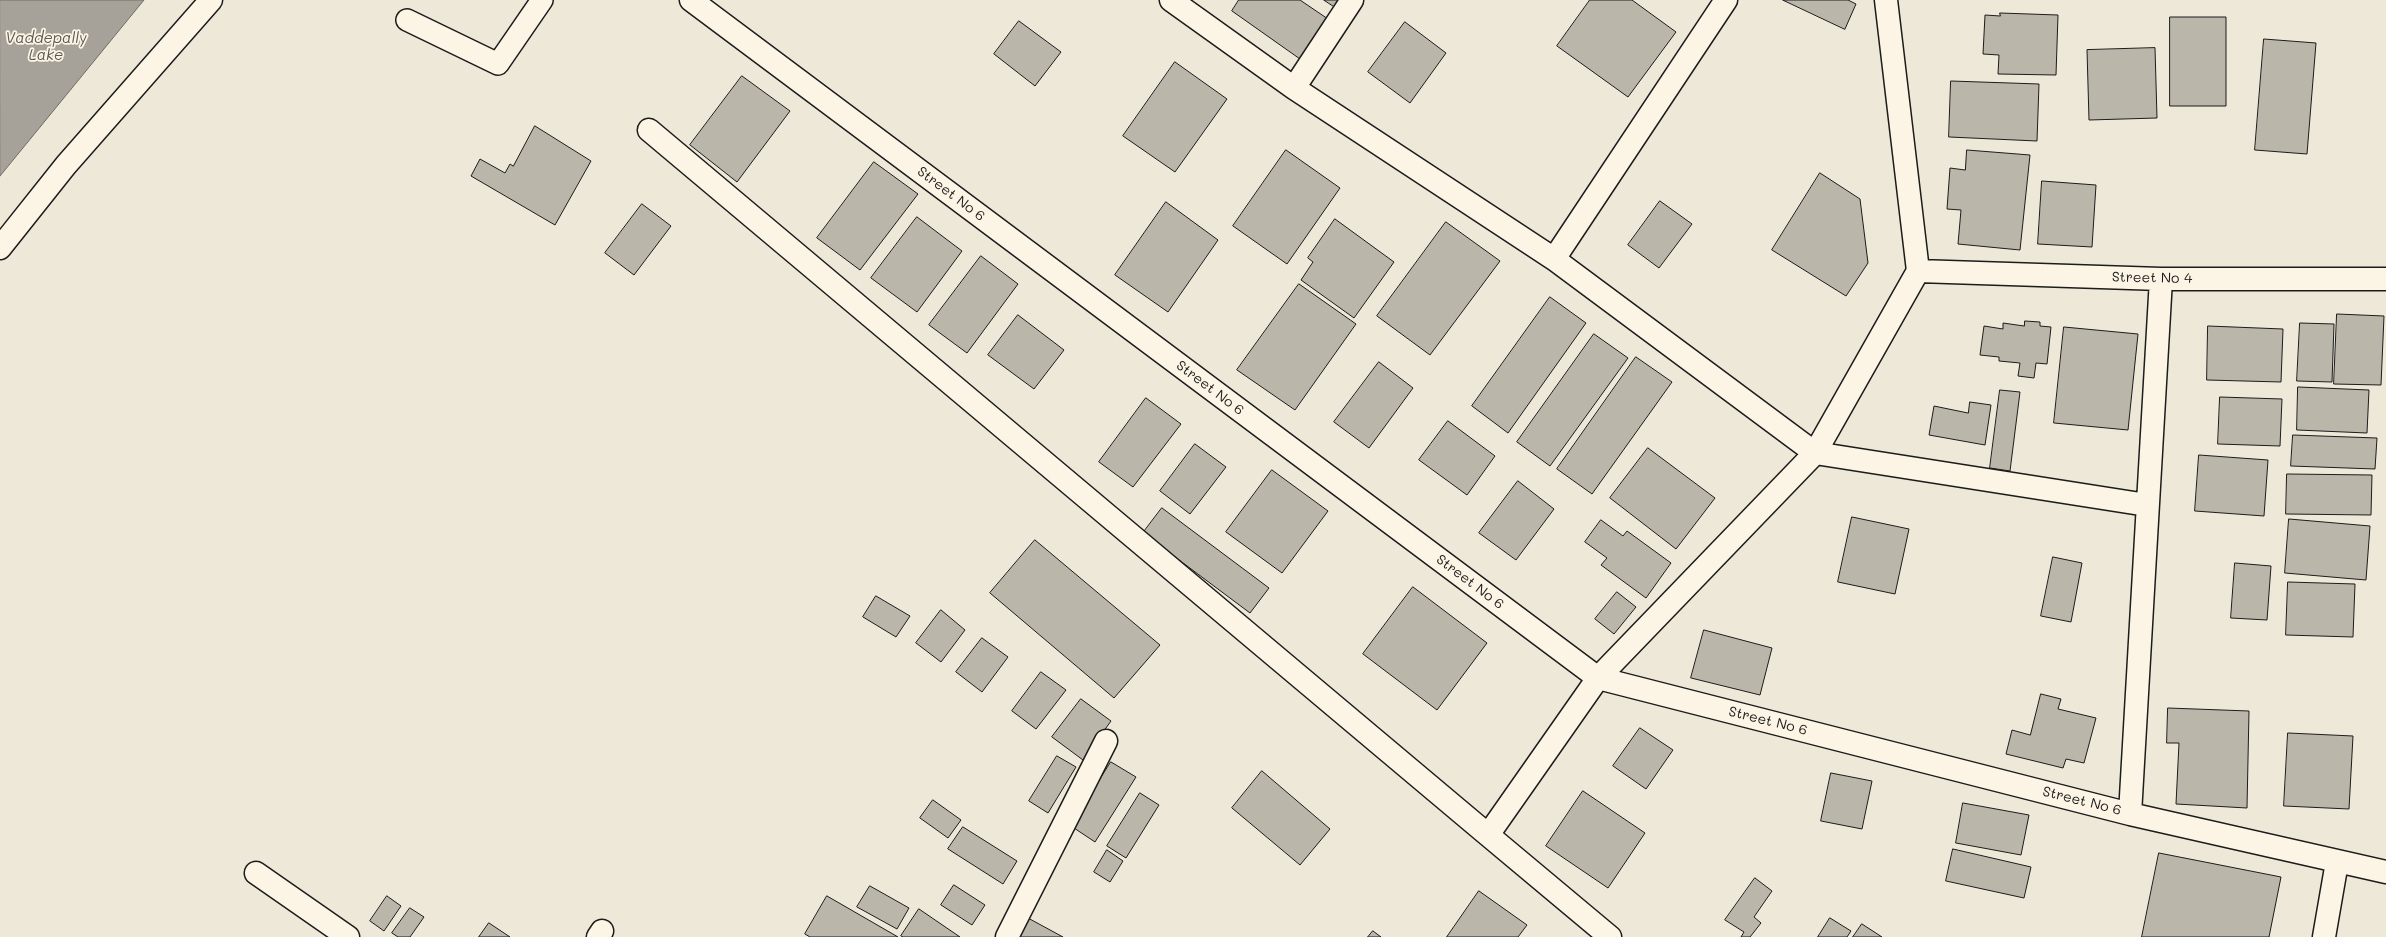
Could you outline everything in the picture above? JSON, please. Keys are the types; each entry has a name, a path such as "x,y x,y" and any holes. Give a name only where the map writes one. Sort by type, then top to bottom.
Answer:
{"street":[{"path":"0,248 66,165 211,0"},
{"name":"Street No 6","path":"691,0 1598,678 2130,814 2386,872"},
{"path":"1171,0 1294,88 1554,259 1815,453 2147,505"},
{"path":"1294,88 1352,0"},
{"path":"1554,259 1726,0"},
{"path":"1488,835 1598,678 1815,453 1918,271 1886,0"},
{"path":"649,130 1610,937"},
{"name":"Street No 4","path":"1918,271 2161,279 2386,279"},
{"path":"2130,814 2161,279"},
{"path":"1007,937 1106,741"},
{"path":"2324,937 2337,862"},
{"path":"256,873 348,937"}],"lane":[{"path":"407,20 498,64 542,0"}],"water":[{"name":"Vaddepally Lake","path":"0,0 144,0 0,176"}],"building":[{"path":"1239,0 1300,0 1328,19 1300,59 1232,11"},
{"path":"1324,0 1340,0 1335,7"},
{"path":"1590,0 1632,0 1676,32 1628,97 1557,46"},
{"path":"1783,0 1848,0 1856,4 1845,29"},
{"path":"2000,13 2058,15 2056,75 1998,74 1999,55 1983,54 1985,15 2000,16"},
{"path":"2170,17 2226,17 2226,106 2170,106"},
{"path":"1019,21 1061,52 1035,86 994,54"},
{"path":"1405,22 1446,53 1410,103 1368,72"},
{"path":"2264,39 2316,43 2307,154 2255,150"},
{"path":"2155,48 2157,118 2089,120 2087,50"},
{"path":"1175,62 1227,99 1175,172 1123,136"},
{"path":"742,76 790,111 737,182 690,145"},
{"path":"1951,81 2039,84 2037,141 1949,137"},
{"path":"535,126 591,161 555,225 471,176 480,159 505,173 510,164 513,166"},
{"path":"1286,150 1340,188 1287,264 1233,226"},
{"path":"1967,150 2030,155 2020,250 1958,244 1961,210 1947,209 1950,168 1965,170"},
{"path":"874,162 918,194 860,270 817,238"},
{"path":"1820,173 1860,199 1868,263 1846,296 1772,250"},
{"path":"2042,181 2096,185 2092,247 2038,244"},
{"path":"1660,201 1692,224 1659,268 1628,245"},
{"path":"1166,202 1218,240 1168,312 1115,275"},
{"path":"642,204 671,226 634,275 605,253"},
{"path":"917,217 962,251 917,312 871,278"},
{"path":"1335,219 1394,262 1354,318 1301,280 1313,262 1308,258"},
{"path":"1446,222 1500,261 1430,355 1377,316"},
{"path":"981,256 1018,284 967,353 929,325"},
{"path":"1299,284 1356,324 1295,410 1237,370"},
{"path":"1550,297 1586,323 1508,433 1472,406"},
{"path":"2337,314 2384,316 2381,385 2334,384"},
{"path":"1018,315 1064,350 1034,389 988,355"},
{"path":"2025,321 2040,322 2040,326 2051,327 2047,364 2036,363 2034,378 2018,376 2020,363 1999,361 1999,357 1980,355 1984,326 2003,329 2003,323 2024,326"},
{"path":"2300,323 2334,324 2332,382 2297,381"},
{"path":"2208,326 2283,329 2281,382 2207,380"},
{"path":"2064,327 2138,334 2128,430 2054,423"},
{"path":"1594,334 1628,358 1550,466 1517,442"},
{"path":"1636,357 1672,382 1592,494 1557,469"},
{"path":"1379,362 1413,388 1369,448 1334,422"},
{"path":"2298,387 2369,390 2367,433 2297,430"},
{"path":"2000,390 2020,392 2010,471 1990,468"},
{"path":"2220,397 2282,399 2280,446 2218,444"},
{"path":"1146,398 1181,424 1133,487 1099,462"},
{"path":"1970,402 1991,405 1985,445 1929,435 1934,406 1968,413"},
{"path":"1448,421 1495,456 1467,495 1419,460"},
{"path":"2293,435 2377,438 2375,469 2291,466"},
{"path":"1195,444 1226,467 1190,514 1160,491"},
{"path":"1648,448 1715,498 1676,549 1610,498"},
{"path":"2199,455 2268,460 2264,516 2195,511"},
{"path":"1272,470 1328,511 1282,573 1226,532"},
{"path":"2287,474 2372,475 2371,515 2286,514"},
{"path":"1518,481 1554,509 1516,560 1479,533"},
{"path":"1162,508 1269,588 1250,613 1143,533"},
{"path":"1852,517 1909,529 1895,594 1838,582"},
{"path":"2289,519 2370,526 2366,580 2285,573"},
{"path":"1601,520 1623,536 1627,531 1671,563 1646,598 1601,565 1607,558 1585,542"},
{"path":"1035,540 1160,645 1114,698 990,593"},
{"path":"2053,557 2082,563 2071,622 2041,616"},
{"path":"2235,563 2271,566 2267,620 2231,618"},
{"path":"2288,582 2355,584 2353,637 2286,635"},
{"path":"1413,587 1487,643 1437,710 1363,654"},
{"path":"1617,592 1636,607 1614,634 1595,619"},
{"path":"876,596 910,616 896,637 863,617"},
{"path":"941,610 965,630 941,662 916,643"},
{"path":"1704,630 1772,648 1760,695 1691,678"},
{"path":"982,638 1008,657 982,692 956,672"},
{"path":"1041,672 1066,690 1036,729 1012,711"},
{"path":"2041,694 2061,699 2058,709 2096,718 2084,763 2066,759 2063,768 2006,754 2012,730 2030,735"},
{"path":"1081,699 1111,721 1083,760 1052,737"},
{"path":"2168,708 2249,711 2247,808 2176,804 2179,743 2167,743"},
{"path":"1640,728 1673,750 1646,789 1613,766"},
{"path":"2288,733 2353,736 2349,809 2284,806"},
{"path":"1057,756 1076,767 1048,813 1029,801"},
{"path":"1111,762 1136,777 1095,842 1071,826"},
{"path":"1262,771 1330,829 1300,865 1232,808"},
{"path":"1831,773 1872,781 1862,829 1821,821"},
{"path":"1583,791 1645,833 1608,888 1546,846"},
{"path":"1140,793 1159,805 1126,858 1107,846"},
{"path":"933,800 961,820 948,838 920,818"},
{"path":"1963,803 2029,815 2021,855 1956,843"},
{"path":"963,827 1017,861 1003,884 948,849"},
{"path":"1953,849 2031,867 2024,898 1946,881"},
{"path":"1107,850 1123,861 1110,882 1094,872"},
{"path":"2159,853 2281,877 2269,937 2142,937"},
{"path":"1755,878 1772,891 1754,917 1761,923 1750,937 1741,937 1744,932 1725,920"},
{"path":"954,885 985,905 972,925 941,905"},
{"path":"870,886 909,908 897,929 857,907"},
{"path":"1479,891 1527,925 1518,937 1447,937"},
{"path":"387,896 401,906 384,931 370,921"},
{"path":"827,896 898,937 810,937 805,934"},
{"path":"410,908 424,917 410,937 398,937 392,933"},
{"path":"919,909 960,937 901,936"},
{"path":"1028,918 1063,937 1017,937"},
{"path":"1830,918 1851,931 1847,937 1818,937"},
{"path":"489,923 510,937 479,937"},
{"path":"1862,924 1882,937 1853,937"},
{"path":"1373,931 1381,937 1368,937"}]}
